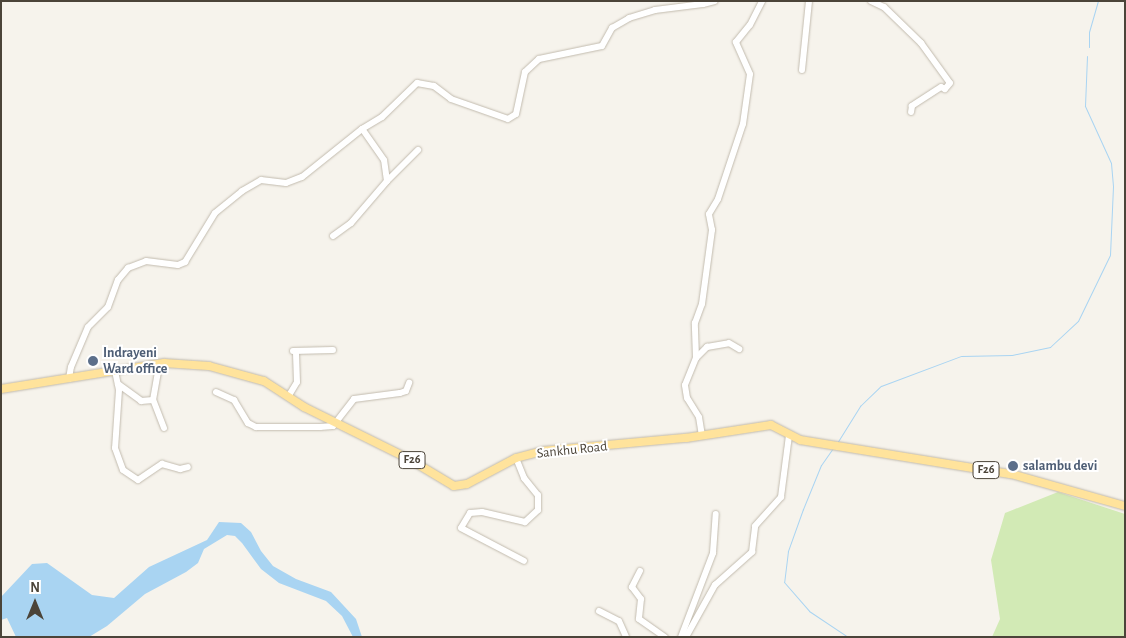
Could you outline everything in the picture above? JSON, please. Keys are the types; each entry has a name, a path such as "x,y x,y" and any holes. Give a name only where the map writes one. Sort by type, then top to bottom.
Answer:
{"main road":[{"name":"Sankhu Road","path":"1,389 164,363 202,365 258,379 288,397 410,459 454,486 467,484 516,458 553,449 702,436 771,425 789,435 825,444 1037,480 1110,504 1125,506"}],"street":[{"path":"69,379 70,367 88,327 108,307 118,280 128,268 146,261 178,265 185,262 215,213 242,191 261,180 286,183 302,177 362,129 382,117 421,82 434,86 450,99 508,119 514,117 525,72 539,59 602,46 612,28 629,18 655,10 715,1"},
{"path":"702,436 699,418 685,390 696,358 695,323 702,304 712,230 709,214 718,199 742,129 750,74 736,42 750,25 762,1"},
{"path":"802,70 809,1"},
{"path":"871,1 884,7 921,43 950,83 945,89 941,88 912,106 911,112"},
{"path":"362,129 384,160 388,181"},
{"path":"333,236 351,223 418,150"},
{"path":"696,358 707,347 729,343 739,349"},
{"path":"288,397 298,378 295,351 333,350"},
{"path":"164,363 158,373 153,400 164,428"},
{"path":"115,371 118,384 115,448 123,470 138,480 162,464 180,469 188,467"},
{"path":"216,392 234,400 248,423 256,427 320,427 336,422 354,399 400,393 406,391 409,382"},
{"path":"118,384 142,401 153,400"},
{"path":"686,637 714,586 752,552 755,526 781,497 789,435"},
{"path":"516,458 524,478 538,495 538,510 525,522 482,512 470,513 461,528 524,560"},
{"path":"681,637 713,552 716,514"},
{"path":"640,571 632,587 641,599 638,619 665,637"},
{"path":"599,611 619,621 626,637"}],"green space":[{"path":"1058,492 1125,514 1125,637 992,637 1000,619 991,560 1005,513"}],"water":[{"path":"219,522 241,523 251,532 261,551 273,566 296,579 331,592 356,619 362,637 353,637 342,616 326,601 279,583 261,569 235,536 227,535 204,549 198,563 186,572 145,594 107,626 89,637 16,637 7,618 1,620 1,597 32,564 47,563 92,595 114,598 149,567 207,540"}],"waterway":[{"path":"1089,47 1089,32 1098,1"},
{"path":"837,443 860,406 881,386 961,356 1012,355 1050,347 1078,321 1110,255 1113,186 1111,163 1085,106 1087,56"},
{"path":"833,448 821,465 803,509 788,551 784,582 809,611 848,637"}],"place":[{"name":"Indrayeni Ward office","path":"93,361"},
{"name":"salambu devi","path":"1013,466"}]}
